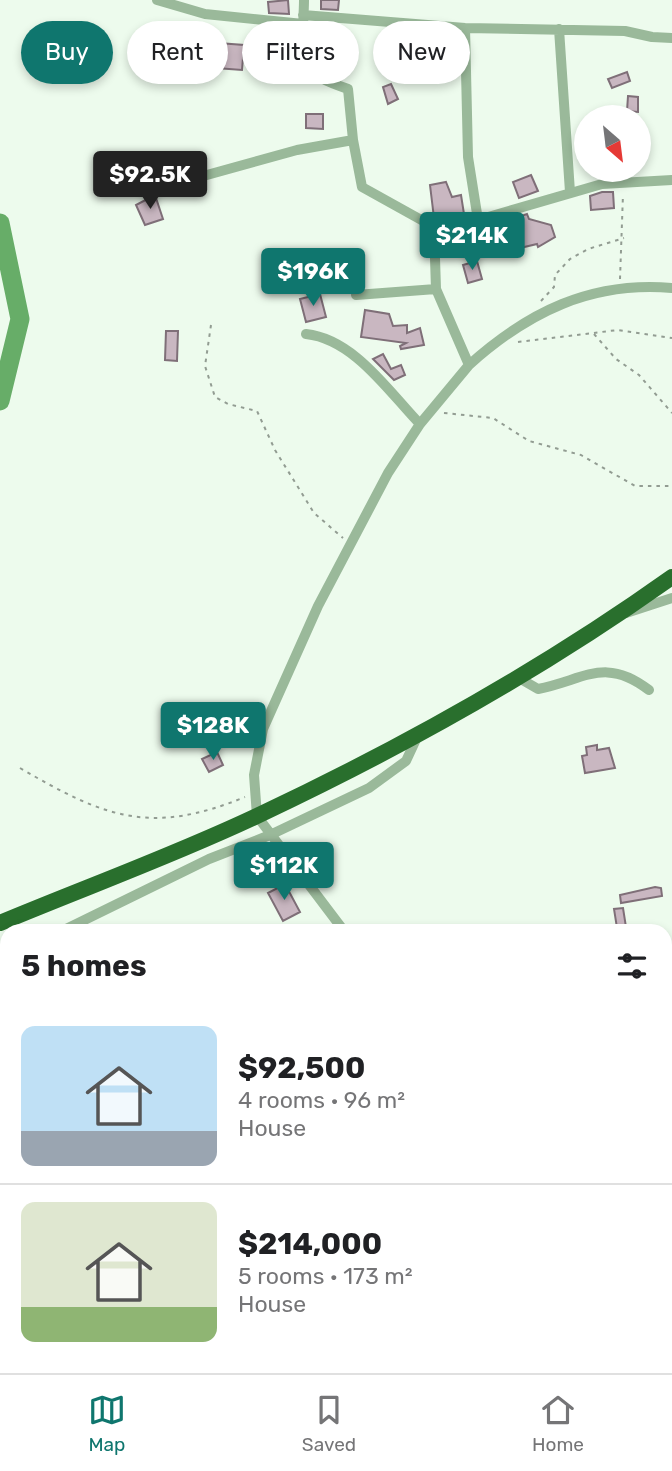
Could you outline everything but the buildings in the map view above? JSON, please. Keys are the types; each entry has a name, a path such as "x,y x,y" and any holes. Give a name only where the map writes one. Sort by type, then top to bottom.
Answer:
{"highway":[{"path":"0,923 257,816 419,733 519,678 620,614 672,577"}],"street":[{"path":"157,0 205,14 373,23"},
{"path":"304,0 306,54 313,70 319,77 348,89 353,140 365,190 434,227 478,220 570,192 622,182"},
{"path":"470,28 632,31 644,36 672,38"},
{"path":"559,29 570,192"},
{"path":"466,84 468,157 478,220"},
{"path":"160,188 297,149 353,140"},
{"path":"651,181 672,180"},
{"path":"434,227 436,289 468,365"},
{"path":"339,924 257,816 254,775 263,729 294,655 350,543 420,424 468,365 509,330 569,300 620,288 672,288"},
{"path":"356,295 436,289"},
{"path":"306,334 320,335 334,342 361,362 420,424"},
{"path":"620,614 672,598"},
{"path":"519,678 538,690 602,671 620,672 649,690"},
{"path":"76,924 209,859 270,835 342,801 391,774 406,761 419,733"}],"path":[{"path":"620,288 624,238 622,182"},
{"path":"534,317 539,303 554,287 555,275 570,259 588,249 624,238"},
{"path":"211,325 205,366 215,397 228,404 257,411 275,450 314,513 350,543"},
{"path":"509,330 521,344 618,330 672,338"},
{"path":"593,334 616,359 639,374 672,413"},
{"path":"432,410 470,418 493,418 529,441 581,454 635,486 672,486"},
{"path":"20,768 83,803 123,814 162,819 189,817 255,793"}],"waterway":[{"path":"0,223 20,319 0,401"}]}
